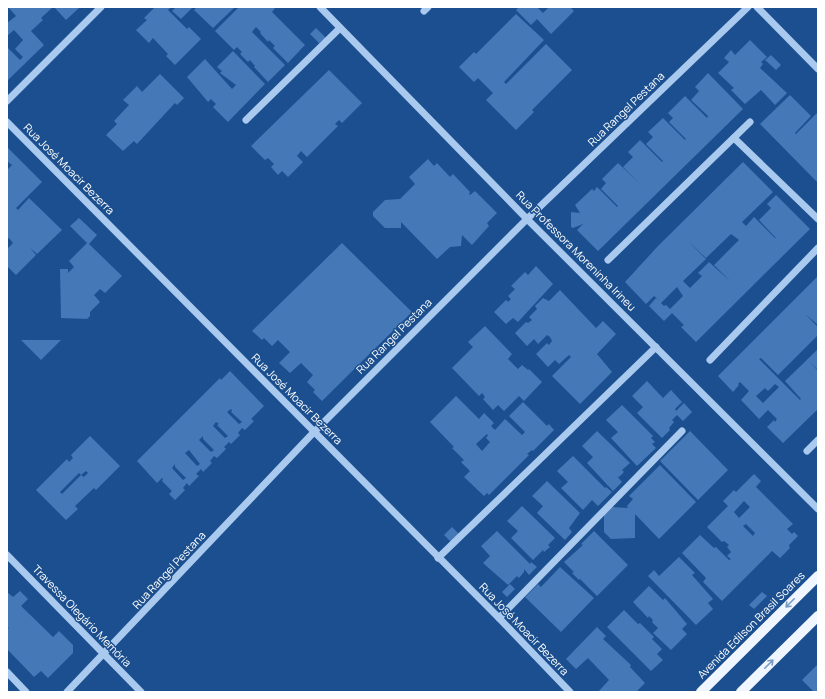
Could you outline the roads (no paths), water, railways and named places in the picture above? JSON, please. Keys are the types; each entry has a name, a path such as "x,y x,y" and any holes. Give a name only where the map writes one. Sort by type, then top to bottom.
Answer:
{"main road":[{"name":"Avenida Edilson Brasil Soares","path":"701,692 818,576"},
{"path":"741,692 818,616"}],"street":[{"path":"7,101 102,7"},
{"name":"Rua Professora Moreninha Irineu","path":"320,7 527,219 818,509"},
{"name":"Rua Rangel Pestana","path":"68,692 314,432 527,219 748,7"},
{"path":"757,7 818,69"},
{"path":"246,120 340,28"},
{"name":"Rua José Moacir Bezerra","path":"7,122 499,618 570,692"},
{"path":"608,260 750,122"},
{"path":"734,138 818,218"},
{"path":"710,360 818,248"},
{"path":"438,558 656,347"},
{"path":"499,618 682,431"},
{"path":"806,452 818,440"},
{"name":"Travessa Olegário Memória","path":"7,555 141,692"},
{"path":"7,672 26,692"}]}
